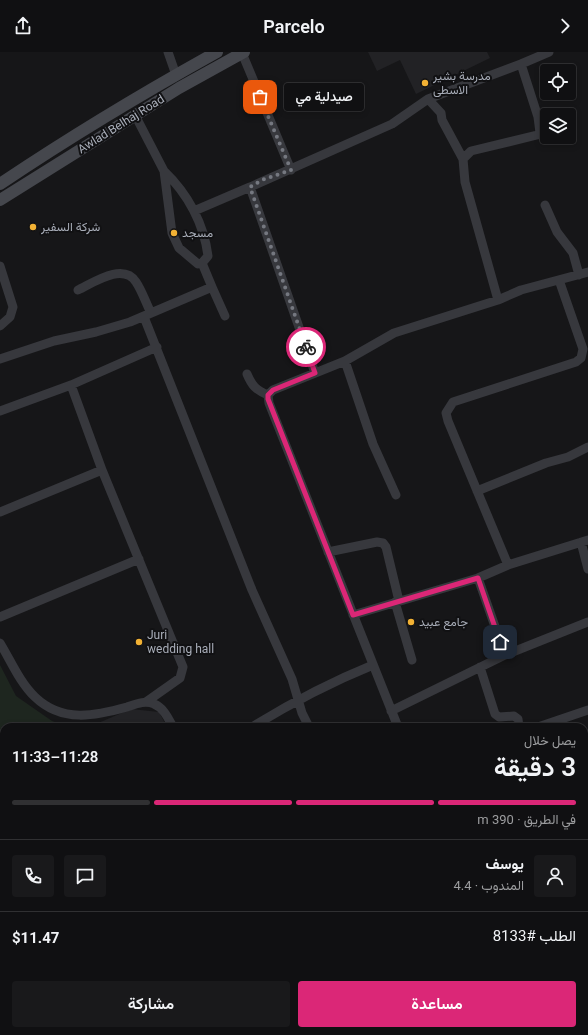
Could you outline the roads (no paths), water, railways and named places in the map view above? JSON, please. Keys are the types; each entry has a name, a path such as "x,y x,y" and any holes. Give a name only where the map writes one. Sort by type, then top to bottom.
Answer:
{"main road":[{"name":"Awlad Belhaj Road","path":"0,184 32,162 217,52"},
{"name":"Awlad Belhaj Road","path":"0,200 135,115 243,53"}],"street":[{"path":"168,52 176,75"},
{"path":"194,211 250,187 262,180 291,170 392,124 428,99 549,52"},
{"path":"243,53 291,170"},
{"path":"463,159 471,151 540,133 538,117 521,64"},
{"path":"428,99 441,113 442,120 463,159 465,182 498,300"},
{"path":"135,115 164,171 180,189 201,225 208,256 202,263"},
{"path":"164,171 172,233 179,248 198,264 202,263"},
{"path":"250,187 315,373"},
{"path":"268,395 273,390 345,361 394,333 498,300 522,290 584,273 573,253 557,232 545,205"},
{"path":"202,263 225,316"},
{"path":"0,266 13,307 10,317 0,326"},
{"path":"78,290 112,274 119,273 127,275 136,281 157,347 252,590 292,680 307,723"},
{"path":"508,565 446,417 447,409 453,402 576,362 581,358 582,348 558,280"},
{"path":"0,359 54,341 96,332 147,315 212,286"},
{"path":"0,411 71,385 157,347"},
{"path":"345,361 373,444 396,495"},
{"path":"247,374 252,386 268,395"},
{"path":"0,643 27,688 43,704 60,712 88,716 146,702 180,678 183,667 102,470 71,385"},
{"path":"268,395 269,403 396,723"},
{"path":"477,490 588,447"},
{"path":"0,512 102,470"},
{"path":"353,615 478,578 508,565 585,541 588,569"},
{"path":"328,552 377,542 383,543 386,547 397,602 412,660"},
{"path":"0,617 139,559"},
{"path":"478,578 505,655"},
{"path":"391,711 505,655 588,622"},
{"path":"259,723 298,699 373,664"},
{"path":"480,667 495,714 499,717 514,716 518,719 518,723"},
{"path":"146,702 155,704 163,710 171,723"},
{"path":"558,723 587,713"}],"place":[{"name":"مدرسة بشير الاسطى","path":"425,83"},
{"name":"صيدلية مي","path":"260,97"},
{"name":"شركة السفير","path":"33,227"},
{"name":"مسجد","path":"174,233"},
{"name":"جامع عبيد","path":"411,622"},
{"name":"Juri wedding hall","path":"139,642"}]}
